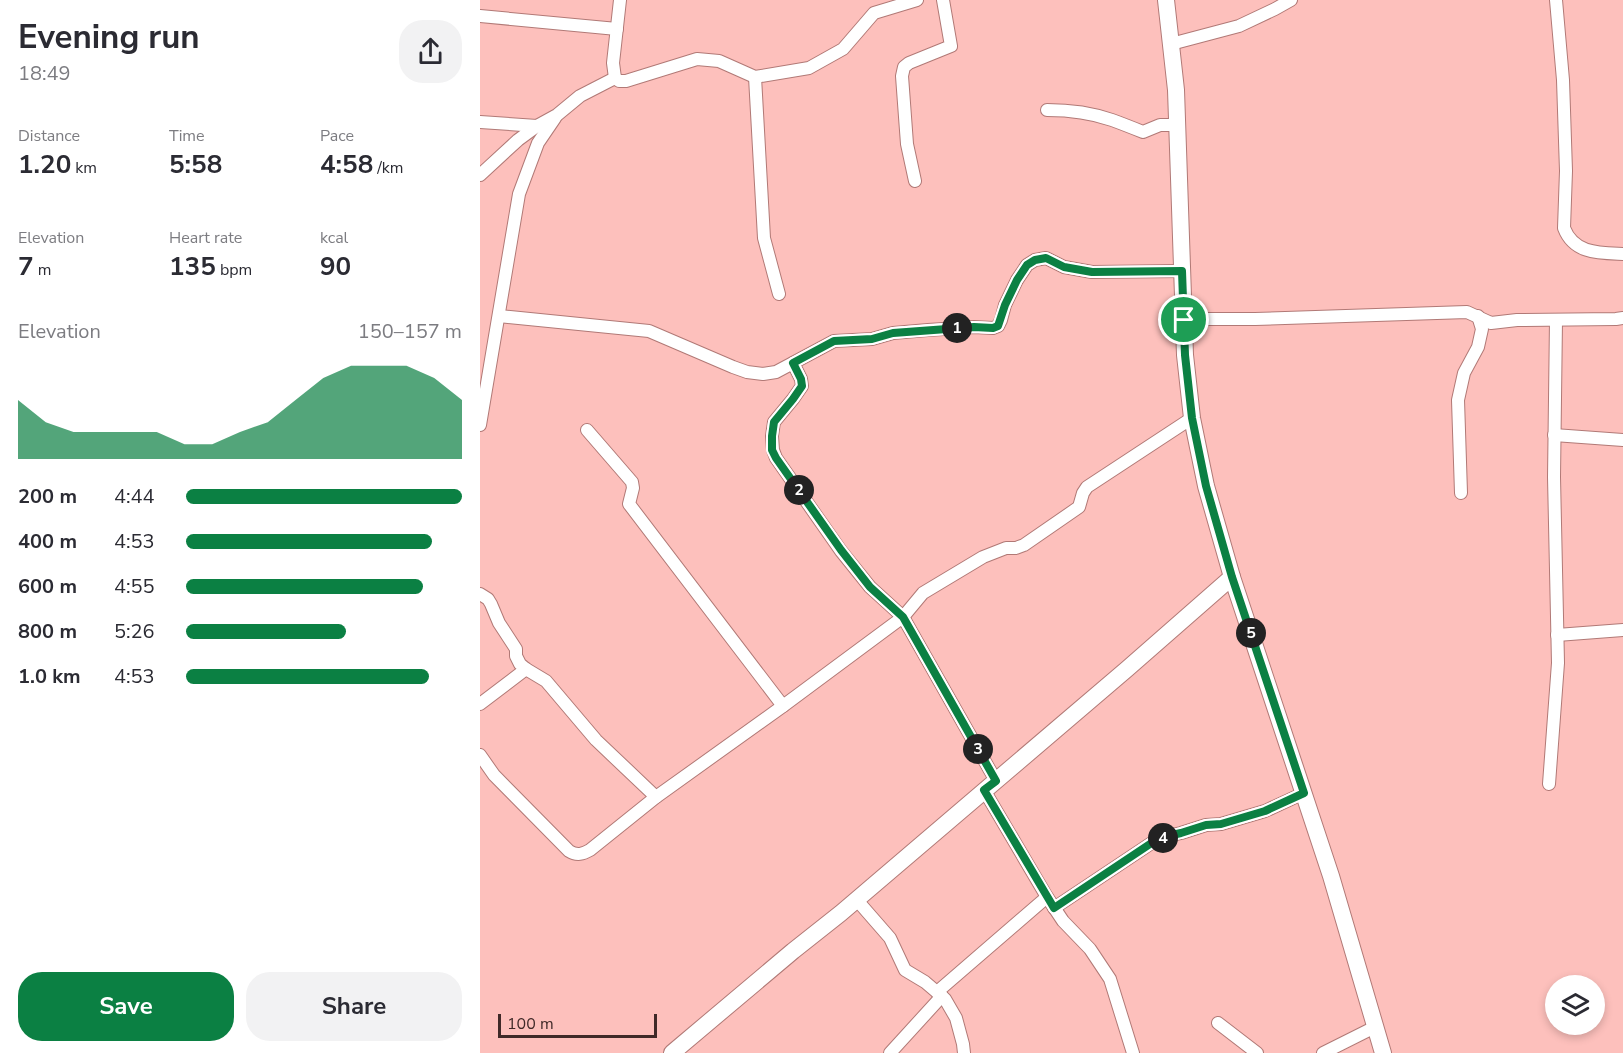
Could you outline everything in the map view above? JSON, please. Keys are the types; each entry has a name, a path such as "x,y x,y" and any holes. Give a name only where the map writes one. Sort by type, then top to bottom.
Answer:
{"street":[{"path":"615,78 613,63 620,0"},
{"path":"615,78 619,81 626,81 697,59 719,61 755,77 809,68 843,49 874,13 917,0"},
{"path":"915,181 907,144 902,76 904,67 909,63 951,46 943,0"},
{"path":"1166,0 1176,90 1185,355 1192,418 1206,486 1232,577 1331,876 1383,1053"},
{"path":"1172,44 1239,26 1291,0"},
{"path":"1556,0 1563,80 1566,171 1563,228 1574,244 1594,253 1623,254"},
{"path":"480,16 616,29"},
{"path":"755,77 764,238 778,294"},
{"path":"480,175 537,126 557,115 580,96 615,78"},
{"path":"1047,110 1080,112 1112,120 1143,132 1160,125 1177,125"},
{"path":"480,426 485,371 499,316 519,194 538,143 557,115"},
{"path":"480,122 537,126"},
{"path":"499,316 649,331 747,372 763,374 776,372 834,341 872,339 893,333 998,326 1017,280 1027,265 1035,260 1046,258 1064,267 1092,272 1182,271"},
{"path":"1184,320 1467,312 1491,323 1517,320 1623,318"},
{"path":"1461,493 1458,400 1464,373 1478,347 1482,329 1478,316"},
{"path":"1549,784 1558,663 1554,477 1556,320"},
{"path":"793,363 802,386 774,422 772,450 870,587 903,617 1050,902 1063,921 1090,949 1110,979 1133,1053"},
{"path":"480,755 494,775 573,854 582,854 656,797 903,617 923,593 982,557 1006,548 1016,548 1061,520 1079,507 1087,487 1192,418"},
{"path":"587,430 632,482 633,488 629,504 783,706"},
{"path":"1554,435 1623,440"},
{"path":"672,1053 990,786 1232,577"},
{"path":"480,594 488,599 499,623 516,649 516,656 526,669 546,681 596,741 656,797"},
{"path":"1557,635 1623,630"},
{"path":"480,704 526,669"},
{"path":"890,1053 939,994 1050,902 1159,838 1265,811 1304,793"},
{"path":"856,899 890,938 905,970 925,982 945,999 956,1018 964,1053"},
{"path":"1218,1023 1257,1053"},
{"path":"1323,1053 1375,1027"}],"route":[{"path":"1046,258 1064,267 1092,272 1182,271 1184,320 1185,355 1192,418 1206,486 1232,577 1304,793 1244,818 1206,825 1159,838 1054,908 984,790 996,781 903,617 870,587 776,458 772,450 774,422 802,386 793,363 834,341 872,339 893,333 998,326 1017,280 1027,265 1035,260 1046,258"}]}
